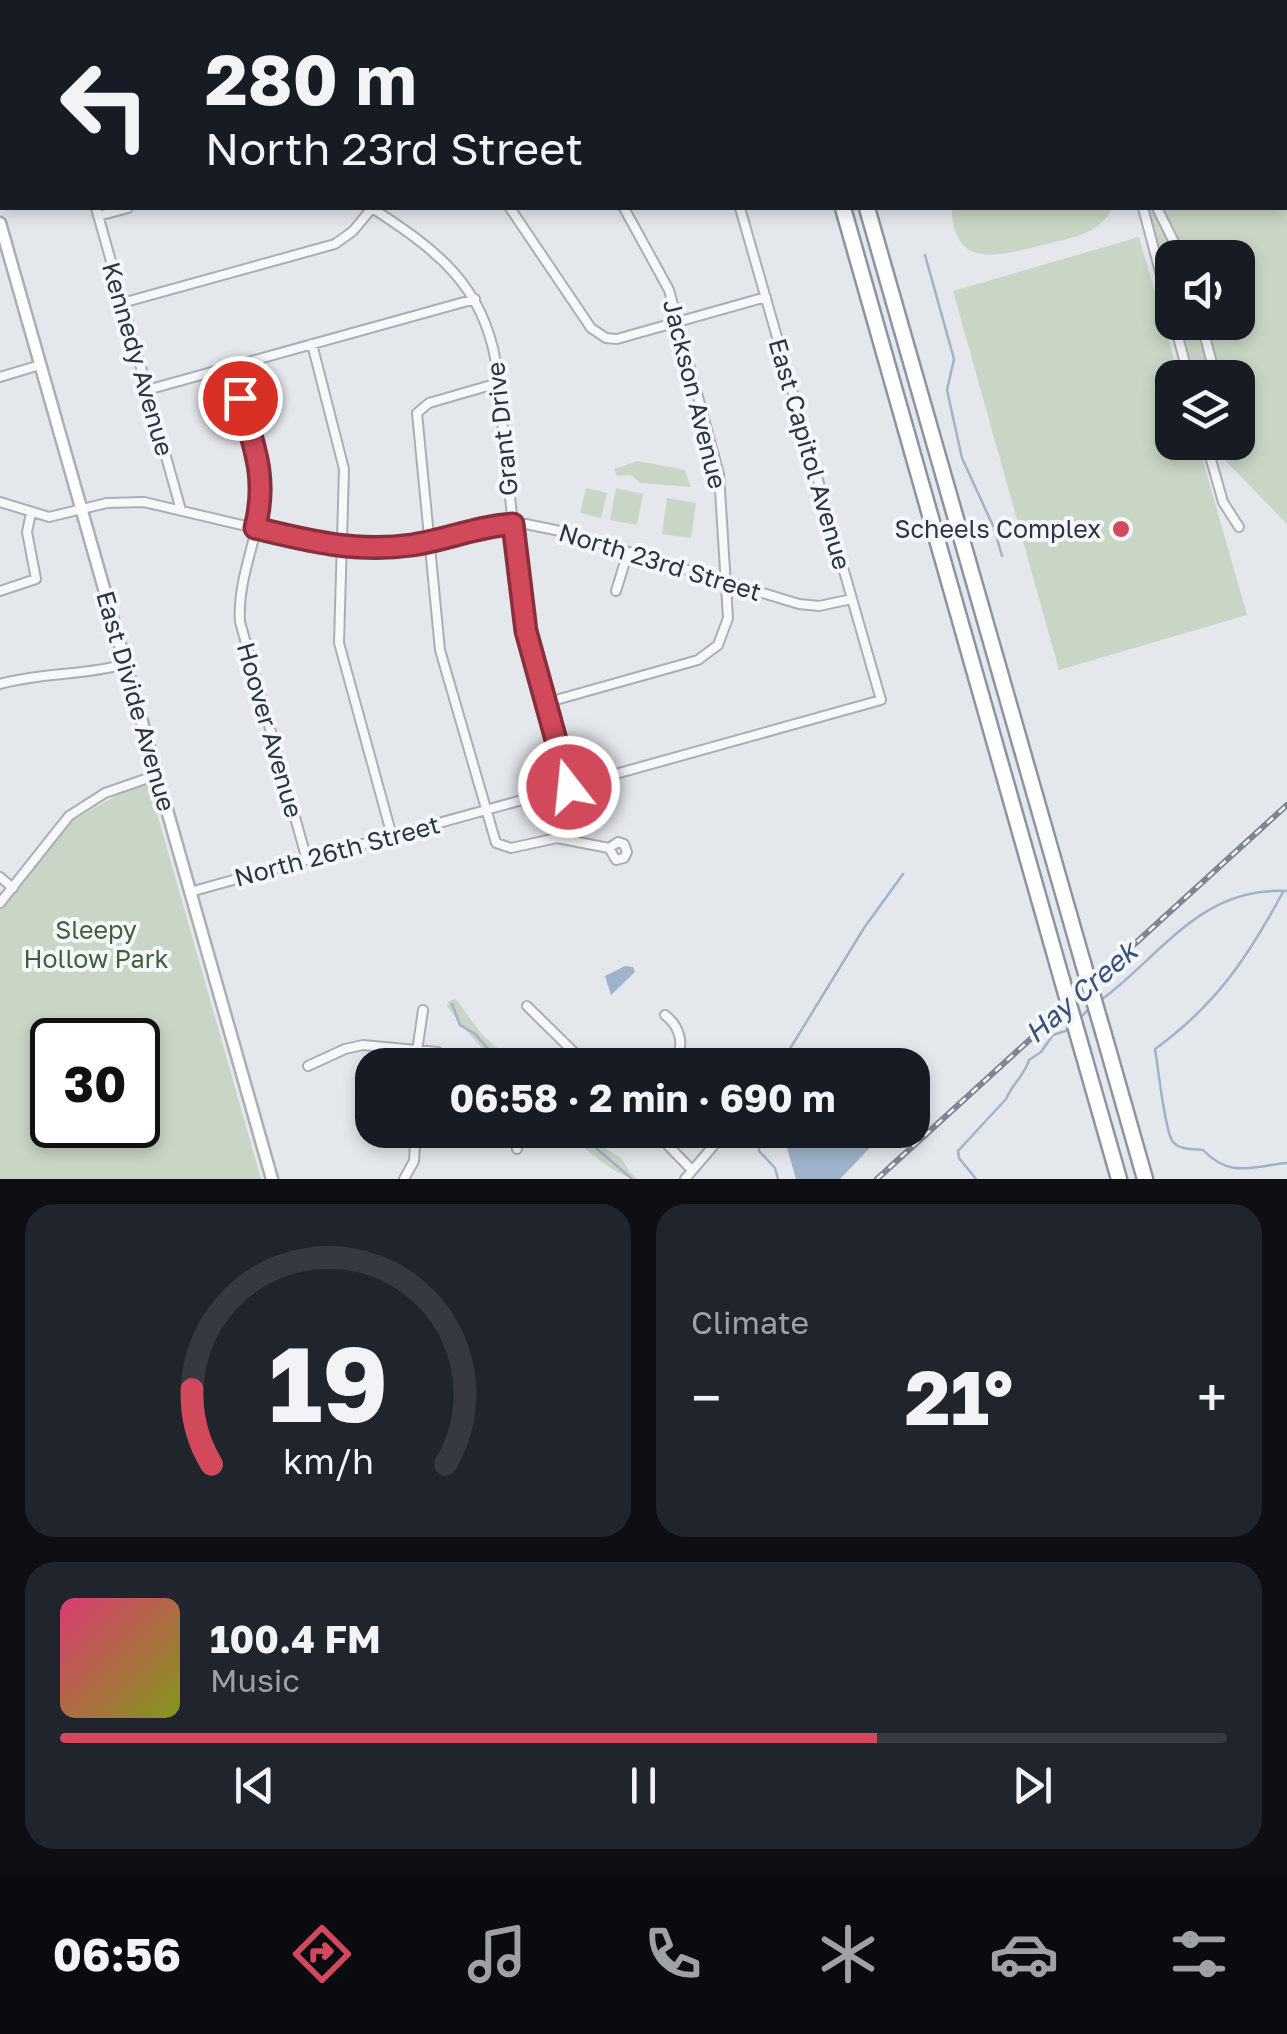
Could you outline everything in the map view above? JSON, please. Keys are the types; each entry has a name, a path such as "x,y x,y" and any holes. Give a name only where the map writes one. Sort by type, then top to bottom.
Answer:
{"highway":[{"path":"844,210 1119,1179"},
{"path":"868,210 1145,1179"}],"street":[{"path":"122,303 335,244 370,210"},
{"name":"Grant Drive","path":"375,210 433,249 455,272 474,300 490,336 524,621 569,787"},
{"path":"511,210 596,332 617,340 766,297"},
{"name":"Jackson Avenue","path":"545,703 705,656 718,645 728,618 717,462 658,264 625,210"},
{"name":"East Capitol Avenue","path":"569,787 880,700 741,210"},
{"path":"1144,210 1155,253"},
{"path":"1158,210 1173,240"},
{"name":"Kennedy Avenue","path":"97,212 181,510"},
{"name":"East Divide Avenue","path":"0,222 272,1179"},
{"path":"148,390 474,300"},
{"path":"312,344 342,456 346,494 338,616 342,657 392,836"},
{"path":"0,376 40,366"},
{"name":"Hoover Avenue","path":"231,366 261,475 262,498 241,597 241,629 306,860"},
{"path":"498,383 429,402 417,412 442,660 494,839 505,848 557,838 609,848"},
{"path":"1211,460 1223,502 1239,527"},
{"name":"North 23rd Street","path":"0,502 49,517 129,500 342,547 391,548 513,524 547,528 806,606 826,606 852,599"},
{"path":"0,591 36,578 26,532 31,514"},
{"path":"616,591 628,552"},
{"path":"0,684 32,675 101,671 125,664"},
{"path":"0,903 69,816 106,792 157,775"},
{"path":"484,810 569,787"},
{"name":"North 26th Street","path":"190,892 484,810"},
{"path":"0,877 13,888"},
{"path":"527,1006 570,1048"},
{"path":"416,1048 422,1010"},
{"path":"665,1015 676,1025 680,1048"},
{"path":"308,1066 357,1046 386,1048"},
{"path":"404,1179 414,1161 415,1148"},
{"path":"671,1148 691,1169"},
{"path":"686,1179 710,1148"}],"green space":[{"path":"952,210 1111,210 1099,225 1081,235 993,255 968,249 954,227"},
{"path":"1148,210 1287,210 1287,524 1225,460 1255,460 1255,360 1188,360 1183,340 1255,340 1255,240 1156,240"},
{"name":"Scheels Complex","path":"1139,237 1155,293 1155,340 1168,340 1174,360 1155,360 1155,460 1203,460 1247,615 1059,670 953,291"},
{"path":"638,461 685,470 691,487 640,483 631,475 617,476 614,469"},
{"path":"586,488 607,493 601,518 580,513"},
{"path":"616,488 643,494 637,525 610,520"},
{"path":"667,498 696,503 691,538 662,534"},
{"name":"Sleepy Hollow Park","path":"147,778 261,1179 0,1179 0,903 53,832"},
{"path":"456,999 498,1048 481,1048 447,1006"},
{"path":"584,1148 606,1148 622,1159 638,1179 629,1178"}],"water":[{"path":"625,966 633,967 635,972 611,995 605,976"},
{"path":"787,1148 870,1148 840,1179 796,1179"}],"waterway":[{"path":"925,255 954,359 947,390 962,458 994,528 1002,556"},
{"path":"790,1048 864,928 903,874"},
{"name":"Hay Creek","path":"1101,1000 1206,911 1257,892 1287,891"},
{"path":"1283,892 1229,978 1196,1015 1155,1049 1167,1126 1176,1145 1203,1150 1233,1168 1287,1163"},
{"path":"452,1004 460,1025 487,1048"},
{"name":"Hay Creek","path":"1079,1019 1091,1007"},
{"name":"Hay Creek","path":"976,1179 958,1151 1006,1099 1029,1060 1041,1052 1053,1035 1071,1029"},
{"path":"596,1148 632,1179"},
{"path":"759,1148 775,1168 778,1179"}],"railway":[{"path":"877,1179 1287,805"}],"place":[{"name":"Scheels Complex","path":"1121,529"}],"route":[{"path":"240,398 261,475 262,498 255,528 342,547 391,548 513,524 526,631 569,787"}]}
